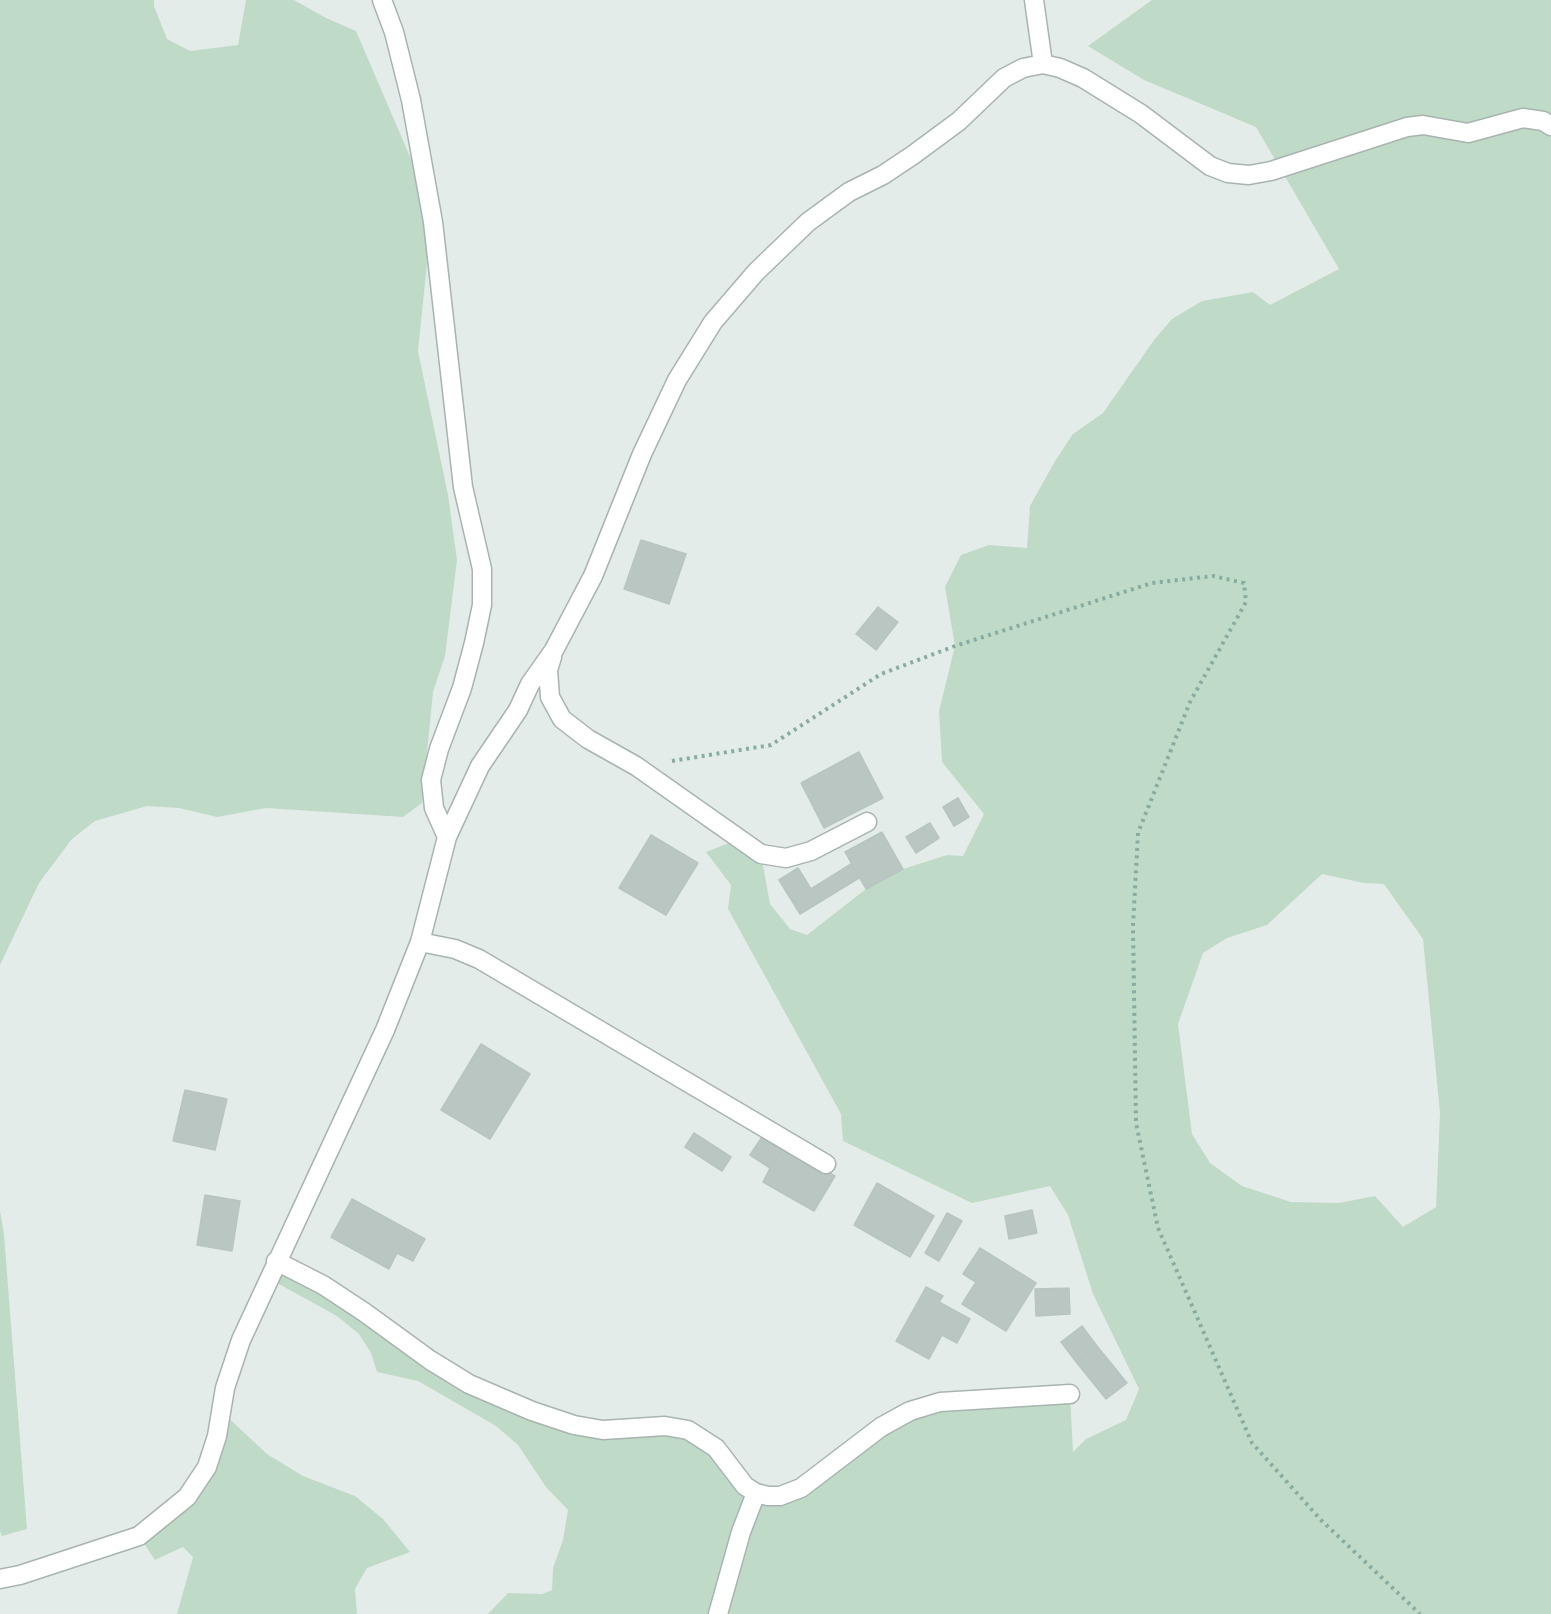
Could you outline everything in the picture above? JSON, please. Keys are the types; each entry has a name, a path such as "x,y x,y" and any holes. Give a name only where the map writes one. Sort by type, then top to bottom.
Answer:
{"street":[{"path":"382,0 394,32 411,100 433,222 463,487 482,569 482,605 474,643 462,688 439,749 432,780 434,808 447,837"},
{"path":"1034,0 1042,64"},
{"path":"0,1579 20,1575 140,1536 187,1497 207,1467 217,1436 225,1388 241,1340 386,1030 420,942 447,837 480,766 518,710 530,684 554,650 593,576 642,454 677,380 713,322 756,272 808,222 849,192 913,155 959,121 1004,78 1023,68 1042,64 1060,68 1083,78 1141,114 1210,166 1228,172 1249,174 1271,171 1407,127 1424,125 1468,133 1523,118 1551,126"},
{"path":"554,650 548,670 550,697 562,718 588,739 636,766 761,854 786,858 811,851 867,822"},
{"path":"420,942 455,949 479,959 826,1164"},
{"path":"276,1261 322,1285 430,1360 469,1384 532,1411 574,1425 603,1430 665,1426 688,1430 716,1448 746,1486 756,1493 780,1496 801,1488 881,1427 910,1411 940,1402 1070,1394"},
{"path":"718,1614 741,1532 756,1493"}],"path":[{"path":"636,766 771,745 881,674 955,646 1152,583 1213,576 1244,584 1246,602 1190,702 1138,833 1133,926 1136,1123 1158,1228 1252,1443 1321,1520 1420,1614"}],"green space":[{"path":"0,0 154,0 154,6 167,39 190,51 238,45 246,0 294,0 356,31 423,187 430,234 418,351 448,495 457,560 445,656 433,692 422,803 403,817 266,808 217,817 179,808 147,806 95,821 72,839 39,883 0,965"},
{"path":"1152,0 1551,0 1551,1614 488,1614 508,1593 542,1594 552,1590 553,1568 563,1540 568,1510 546,1487 518,1445 496,1426 418,1381 377,1372 371,1353 359,1334 337,1316 268,1278 276,1261 430,1360 574,1425 688,1430 745,1486 780,1496 910,1411 1070,1394 1073,1452 1086,1439 1126,1420 1139,1389 1093,1294 1068,1215 1050,1186 972,1203 843,1141 841,1114 728,909 731,885 706,852 739,839 761,854 770,904 790,929 807,935 866,889 903,869 947,855 963,856 984,814 942,762 939,711 955,646 945,587 961,555 989,545 1027,548 1030,506 1055,461 1073,434 1103,413 1154,340 1172,319 1202,301 1253,292 1270,305 1339,269 1256,127 1144,80 1088,46","holes":["1322,874 1364,883 1384,884 1423,939 1440,1113 1436,1207 1403,1227 1375,1196 1339,1203 1291,1202 1242,1186 1210,1163 1192,1134 1178,1024 1203,953 1227,938 1267,925"]},
{"path":"0,1210 4,1235 27,1529 2,1536 0,1531"},
{"path":"221,1411 267,1454 303,1476 355,1496 383,1519 410,1552 367,1568 355,1589 357,1614 177,1614 193,1557 183,1547 155,1560 139,1536 187,1497"}],"building":[{"path":"641,540 686,554 669,604 624,589"},
{"path":"878,607 898,622 876,650 856,634"},
{"path":"859,752 883,798 824,828 801,783"},
{"path":"958,798 969,817 954,826 943,807"},
{"path":"930,823 939,838 916,853 906,837"},
{"path":"882,832 903,869 866,889 845,852"},
{"path":"651,835 698,863 666,915 619,888"},
{"path":"851,864 859,878 800,914 779,880 798,868 811,889"},
{"path":"481,1044 530,1074 490,1139 441,1110"},
{"path":"185,1090 227,1099 215,1150 173,1141"},
{"path":"694,1133 731,1157 722,1171 685,1147"},
{"path":"764,1134 784,1148 770,1168 750,1155"},
{"path":"784,1148 835,1176 814,1211 763,1182"},
{"path":"877,1183 934,1216 910,1257 854,1225"},
{"path":"205,1195 240,1201 232,1251 197,1245"},
{"path":"352,1199 425,1239 413,1261 397,1253 389,1269 331,1237"},
{"path":"1032,1210 1037,1233 1009,1239 1005,1216"},
{"path":"947,1213 962,1221 939,1261 925,1253"},
{"path":"980,1248 1036,1283 1006,1331 962,1304 976,1282 963,1274"},
{"path":"926,1287 943,1296 939,1302 970,1319 957,1343 942,1335 929,1359 896,1341"},
{"path":"1069,1288 1070,1314 1036,1316 1035,1289"},
{"path":"1082,1326 1097,1346 1077,1363 1061,1342"},
{"path":"1097,1346 1127,1383 1106,1399 1077,1363"}]}
